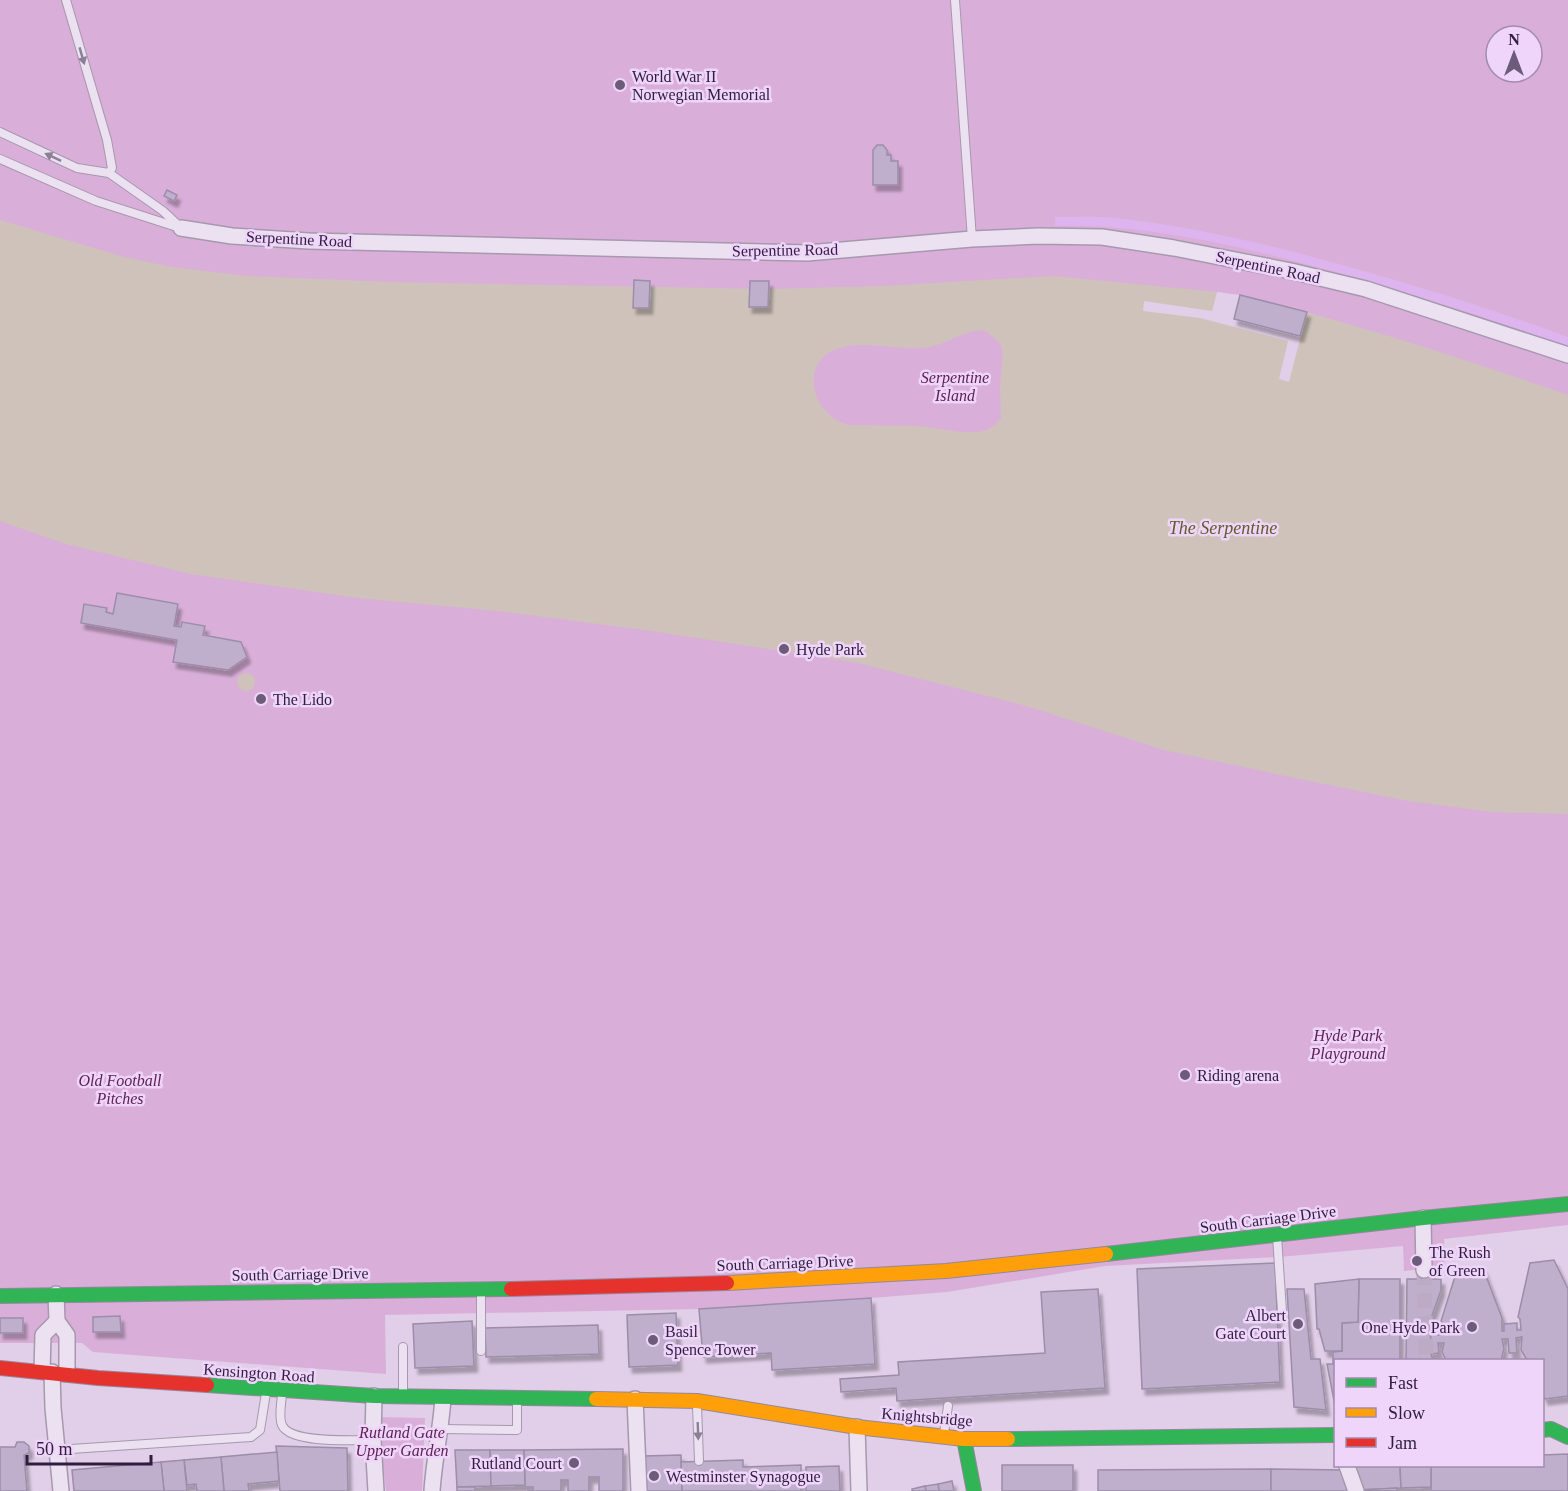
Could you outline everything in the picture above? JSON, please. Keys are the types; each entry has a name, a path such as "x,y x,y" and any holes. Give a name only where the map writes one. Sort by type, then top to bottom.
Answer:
{"street":[{"name":"Serpentine Road","path":"181,228 232,236 309,241 807,253 972,239 1038,236 1102,237 1186,250 1366,289 1568,355"},
{"name":"South Carriage Drive","path":"0,1296 481,1289 782,1281 891,1275 1035,1262 1568,1204"},
{"path":"1423,1218 1424,1270"},
{"path":"56,1294 57,1321 67,1335 54,1373 52,1396 61,1491"},
{"path":"54,1373 44,1335 57,1321"},
{"name":"Kensington Road","path":"0,1368 282,1391 403,1397 517,1398"},
{"path":"374,1396 373,1440 376,1491"},
{"path":"432,1491 443,1398"},
{"name":"Knightsbridge","path":"517,1398 697,1401 857,1427 964,1439 1334,1436"},
{"path":"635,1399 639,1491"},
{"path":"1547,1430 1567,1418"},
{"path":"857,1427 859,1491"},
{"path":"1547,1430 1568,1437"},
{"path":"964,1439 974,1491"},
{"path":"1347,1467 1356,1491"}],"lane":[{"path":"66,0 107,140 112,168 109,173"},
{"path":"955,0 972,239"},
{"path":"0,132 76,168 109,173 163,211 181,228"},
{"name":"Serpentine Road","path":"0,159 96,201 181,228"},
{"path":"1277,1235 1282,1311"},
{"path":"481,1289 481,1351"},
{"path":"403,1347 403,1397"},
{"path":"56,1450 250,1437 260,1430 266,1390"},
{"path":"282,1391 281,1423 288,1433 307,1438 373,1440"},
{"path":"441,1429 517,1430 517,1398"},
{"path":"697,1401 699,1461"},
{"path":"944,1437 948,1406"}],"green space":[{"name":"Hyde Park","path":"0,0 1568,0 1568,1225 1444,1239 1445,1267 1404,1271 1403,1246 1279,1257 1105,1266 947,1292 871,1298 699,1309 385,1315 386,1374 93,1352 82,1343 0,1343"},
{"name":"Rutland Gate Upper Garden","path":"377,1417 425,1418 422,1491 386,1491"}],"sand":[{"path":"1055,217 1099,217 1144,221 1231,237 1289,251 1402,282 1513,317 1568,337 1568,346 1417,296 1302,263 1237,247 1134,229 1055,226"}],"water":[{"name":"The Serpentine","path":"0,220 124,257 172,267 247,276 391,282 769,289 883,286 1054,276 1217,292 1279,305 1370,330 1568,395 1568,814 1493,812 1408,801 1295,778 1164,750 1023,705 854,662 645,630 498,611 358,598 191,574 66,544 0,521","holes":["979,330 987,332 998,341 1003,354 1000,387 1001,418 987,430 960,432 919,426 849,425 837,420 819,402 814,378 817,367 823,357 834,350 854,345 922,348"]},
{"path":"246,673 252,676 255,682 252,688 246,691 240,688 237,682 240,676"}],"pier":[{"path":"1217,292 1240,295 1307,312 1289,382 1279,379 1288,341 1200,318 1143,311 1144,301 1212,311"}],"building":[{"path":"877,145 883,145 887,150 887,155 891,155 891,161 898,161 898,185 873,185 873,150"},
{"path":"167,190 177,195 174,201 164,196"},
{"path":"634,280 650,281 649,308 633,308"},
{"path":"750,281 769,281 768,307 749,307"},
{"path":"1240,295 1307,312 1300,336 1234,319"},
{"path":"117,593 178,604 174,626 181,627 182,622 205,626 203,635 241,642 247,657 228,670 173,662 177,640 81,623 84,604 107,608 106,612 113,614"},
{"name":"One Hyde Park","path":"1554,1260 1568,1289 1568,1396 1545,1399 1544,1359 1526,1359 1521,1350 1522,1337 1516,1338 1517,1353 1509,1353 1508,1339 1502,1339 1504,1349 1501,1359 1446,1359 1442,1352 1444,1343 1438,1343 1439,1353 1431,1354 1430,1321 1438,1321 1438,1335 1443,1334 1441,1321 1457,1270 1483,1268 1502,1318 1502,1331 1504,1331 1504,1324 1517,1323 1517,1330 1521,1330 1518,1317 1530,1263"},
{"path":"1275,1263 1280,1382 1142,1389 1137,1269"},
{"path":"1359,1279 1400,1279 1400,1359 1334,1359 1334,1401 1327,1364 1333,1364 1333,1352 1342,1351 1342,1323 1358,1322"},
{"path":"1359,1279 1358,1322 1342,1323 1342,1351 1325,1351 1319,1329 1317,1329 1315,1284"},
{"path":"1407,1279 1441,1279 1441,1290 1430,1321 1433,1359 1406,1359"},
{"path":"1098,1289 1105,1388 897,1401 896,1388 841,1392 840,1379 899,1375 898,1362 1045,1353 1041,1292"},
{"name":"Albert Gate Court","path":"1287,1289 1304,1289 1311,1359 1320,1359 1326,1410 1294,1407"},
{"path":"871,1298 875,1364 772,1370 771,1353 703,1357 699,1309"},
{"name":"Basil Spence Tower","path":"676,1313 678,1365 629,1367 627,1315"},
{"path":"120,1316 121,1332 93,1332 93,1317"},
{"path":"0,1318 23,1318 23,1333 0,1333"},
{"path":"472,1321 474,1366 415,1368 413,1324"},
{"path":"598,1325 599,1354 486,1357 485,1328"},
{"path":"17,1442 24,1442 29,1446 29,1453 24,1455 27,1491 0,1491 0,1447 15,1447"},
{"path":"276,1446 347,1448 348,1491 280,1491"},
{"name":"Rutland Court","path":"623,1449 623,1491 599,1491 599,1477 589,1477 589,1491 568,1491 568,1480 561,1480 561,1491 527,1491 533,1490 533,1487 525,1487 524,1450"},
{"path":"455,1450 490,1450 491,1486 457,1487"},
{"path":"490,1450 524,1450 525,1485 491,1486"},
{"path":"277,1452 279,1481 248,1484 249,1491 224,1491 221,1457"},
{"path":"1568,1454 1568,1491 1431,1491 1431,1467 1544,1467 1544,1455"},
{"path":"681,1455 682,1491 645,1491 644,1456"},
{"path":"221,1457 224,1491 197,1491 196,1484 187,1485 184,1460"},
{"path":"184,1460 187,1491 164,1491 161,1462"},
{"path":"743,1460 743,1467 801,1465 801,1491 682,1491 681,1462"},
{"path":"161,1462 164,1491 74,1491 72,1470"},
{"path":"1002,1465 1073,1465 1073,1491 1002,1491"},
{"path":"839,1466 840,1491 806,1491 806,1467"},
{"path":"1352,1467 1400,1467 1401,1488 1359,1490"},
{"path":"1400,1467 1431,1467 1431,1487 1401,1488"},
{"path":"1271,1469 1271,1491 1098,1491 1098,1470"},
{"path":"1271,1469 1346,1470 1353,1491 1271,1491"},
{"path":"952,1481 954,1491 939,1491 938,1484"},
{"path":"938,1484 939,1491 926,1491 925,1486"},
{"path":"925,1486 926,1491 912,1491 912,1489"},
{"path":"457,1487 475,1487 475,1491 457,1491"},
{"path":"1397,1488 1397,1491 1359,1490"}],"tunnel":[{"path":"1424,1270 1426,1359"}],"traffic: fast":[{"path":"1106,1254 1568,1204"},
{"path":"0,1296 511,1289"},
{"path":"207,1385 374,1396 596,1399"},
{"path":"1544,1430 1551,1429 1568,1437"},
{"path":"1008,1439 1334,1435"},
{"path":"964,1439 974,1491"}],"traffic: slow":[{"path":"727,1283 946,1271 1106,1254"},
{"path":"596,1399 697,1401 857,1427 964,1439 1008,1439"}],"traffic: jam":[{"path":"511,1289 727,1283"},
{"path":"0,1368 98,1378 207,1385"}],"place":[{"name":"World War II Norwegian Memorial","path":"620,85"},
{"name":"Hyde Park","path":"784,649"},
{"name":"The Lido","path":"261,699"},
{"name":"Riding arena","path":"1185,1075"},
{"name":"The Rush of Green","path":"1417,1261"},
{"name":"Albert Gate Court","path":"1298,1324"},
{"name":"One Hyde Park","path":"1472,1327"},
{"name":"Basil Spence Tower","path":"653,1340"},
{"name":"Rutland Court","path":"574,1463"},
{"name":"Westminster Synagogue","path":"654,1476"}],"park label":[{"name":"Serpentine Island","path":"955,386"},
{"name":"Hyde Park Playground","path":"1348,1044"},
{"name":"Old Football Pitches","path":"120,1089"}]}
